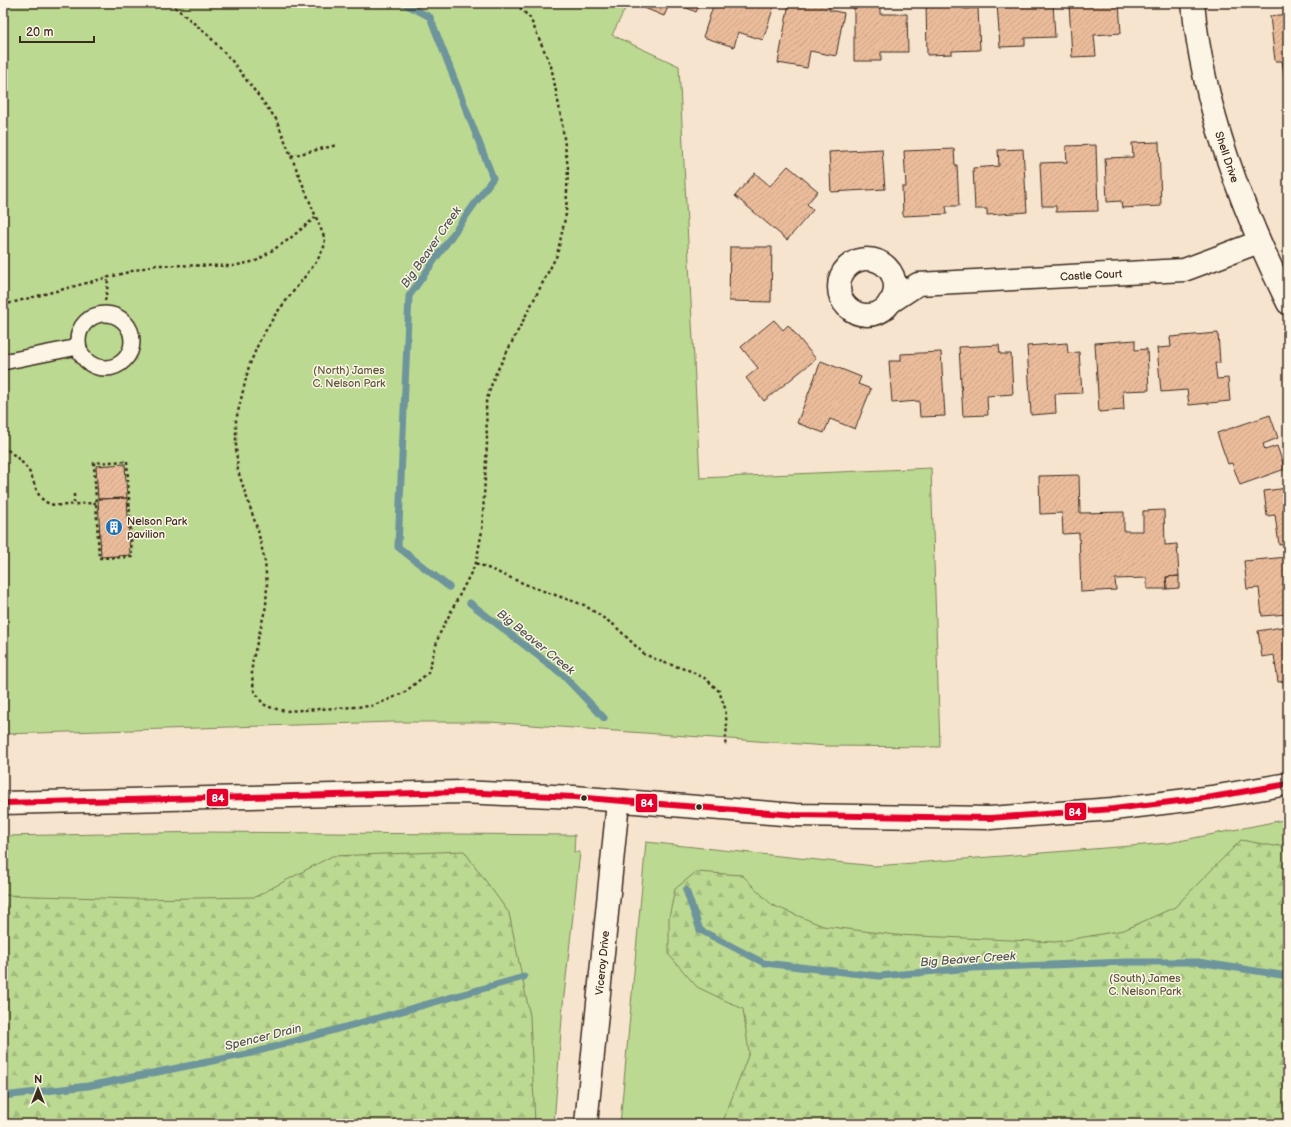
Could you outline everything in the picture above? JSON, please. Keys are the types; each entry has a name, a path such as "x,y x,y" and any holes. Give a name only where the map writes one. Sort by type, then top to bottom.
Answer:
{"main road":[{"name":"Shell Drive","path":"1194,3 1200,52 1210,99 1225,152 1259,242 1288,303"},
{"name":"Castle Court","path":"918,284 1184,270 1259,242"},
{"path":"864,259 881,263 918,284 890,303 883,310 874,314 855,312 842,300 840,291 842,274 855,262 864,259"},
{"path":"888,268 893,276 895,286 894,295 890,303"},
{"path":"3,803 461,792 795,815 990,818 1113,809 1212,797 1288,784"},
{"name":"Viceroy Drive","path":"586,1124 618,802"}],"lane":[{"path":"3,362 78,347"}],"path":[{"path":"170,3 208,35 232,60 276,119 325,239 324,247 317,261 275,315 260,340 249,366 236,420 238,471 258,531 265,562 267,585 266,606 252,663 254,690 263,704 272,708 286,710 371,706 405,692 428,674 439,635 476,563 483,523 487,442 486,402 494,378 557,255 566,214 568,168 561,116 551,66 530,18 515,3"},
{"path":"291,156 337,145"},
{"path":"3,305 155,265 233,266 256,261 288,240 316,217"},
{"path":"105,301 108,284 107,278"},
{"path":"3,446 27,468 40,496 47,502 55,505 96,503"},
{"path":"123,456 123,462"},
{"path":"123,462 127,462 132,557 99,558 94,463 123,462"},
{"path":"74,494 74,504"},
{"path":"476,563 532,587 584,605 614,625 644,654 662,662 691,671 706,679 719,691 725,708 727,726 725,746"}],"green space":[{"name":"(North) James C. Nelson Park","path":"3,3 628,3 612,35 679,66 700,478 931,468 940,747 827,746 489,722 393,722 3,734"},
{"name":"(South) James C. Nelson Park","path":"1288,819 1288,1124 620,1124 646,842 875,866 1169,843"},
{"path":"206,832 575,835 574,852 580,852 563,1005 554,1124 3,1124 3,836"},
{"name":"(South) James C. Nelson Park","path":"1241,840 1274,846 1288,844 1288,1124 722,1124 749,1053 743,1009 697,987 669,955 669,918 675,889 696,872 742,875 772,905 823,926 896,935 1056,942 1124,930 1175,907"},
{"path":"464,851 509,913 530,1016 535,1124 3,1124 3,895 136,899 255,897 332,856"}],"building":[{"path":"638,3 670,3 664,16 637,5"},
{"path":"676,3 700,3 696,12"},
{"path":"714,3 775,3 763,40 738,32 734,47 703,37"},
{"path":"789,3 831,3 829,10 844,13 836,56 810,51 807,68 778,63"},
{"path":"854,3 880,3 880,14 907,14 908,52 881,52 881,61 854,61"},
{"path":"926,3 964,3 964,9 978,8 980,50 952,51 952,54 927,55"},
{"path":"997,3 1053,3 1055,37 1025,38 1025,46 1000,47"},
{"path":"1069,3 1119,3 1121,33 1094,35 1096,56 1072,57"},
{"path":"1288,14 1288,74 1284,74 1282,61 1275,61 1270,16"},
{"path":"1159,142 1161,206 1122,208 1121,201 1107,202 1105,158 1133,157 1132,143"},
{"path":"1096,145 1098,211 1056,212 1056,206 1042,206 1040,163 1067,162 1066,146"},
{"path":"882,149 885,189 831,192 829,152"},
{"path":"954,149 955,165 957,165 959,206 946,206 947,214 903,216 902,187 906,187 904,151"},
{"path":"1023,149 1027,212 987,215 987,209 975,209 973,168 999,166 998,150"},
{"path":"788,166 818,191 807,204 813,210 787,240 735,196 755,173 770,186"},
{"path":"730,247 772,247 771,302 729,301"},
{"path":"774,320 783,330 788,325 816,359 764,401 746,378 758,368 741,347"},
{"path":"1218,333 1220,363 1215,363 1217,379 1228,378 1230,401 1189,405 1187,390 1161,392 1157,348 1171,347 1170,337"},
{"path":"1135,340 1135,350 1147,349 1149,390 1123,391 1124,410 1099,412 1095,343"},
{"path":"1067,343 1068,353 1079,352 1082,393 1055,394 1056,413 1031,415 1027,346"},
{"path":"999,345 1000,354 1011,354 1013,394 987,396 988,415 963,416 959,347"},
{"path":"941,352 945,416 920,417 919,401 892,403 889,361 901,361 901,354"},
{"path":"821,361 861,377 858,384 871,389 855,429 830,419 824,433 797,423"},
{"path":"1270,415 1278,438 1263,444 1265,450 1277,446 1285,469 1240,485 1232,463 1228,464 1217,433"},
{"path":"125,464 127,498 98,499 96,466"},
{"path":"1079,475 1080,513 1124,512 1124,531 1143,531 1143,511 1164,510 1165,545 1177,544 1179,576 1166,577 1167,589 1147,589 1147,578 1115,579 1116,590 1081,592 1079,533 1063,534 1062,513 1040,514 1039,476"},
{"path":"1288,488 1288,544 1279,545 1275,515 1267,516 1264,491"},
{"name":"Nelson Park pavilion","path":"127,498 130,555 101,557 98,499"},
{"path":"1288,557 1288,614 1262,616 1259,588 1247,589 1244,561"},
{"path":"1179,576 1179,588 1167,589 1166,577"},
{"path":"1288,626 1288,681 1278,682 1274,655 1262,657 1258,631"}],"waterway":[{"name":"Big Beaver Creek","path":"403,3 430,17 493,178 409,296 398,547 449,587"},
{"name":"Big Beaver Creek","path":"470,603 563,675 604,718"},
{"name":"Big Beaver Creek","path":"686,890 700,930 764,963 879,976 972,968 1127,962 1198,962 1288,976"},
{"name":"Spencer Drain","path":"3,1096 88,1086 252,1053 524,977"}],"transit line":[{"name":"84","path":"3,803 461,792 574,797 795,815 990,818 1113,809 1212,797 1288,784"}],"place":[{"name":"Nelson Park pavilion","path":"114,527"}]}
